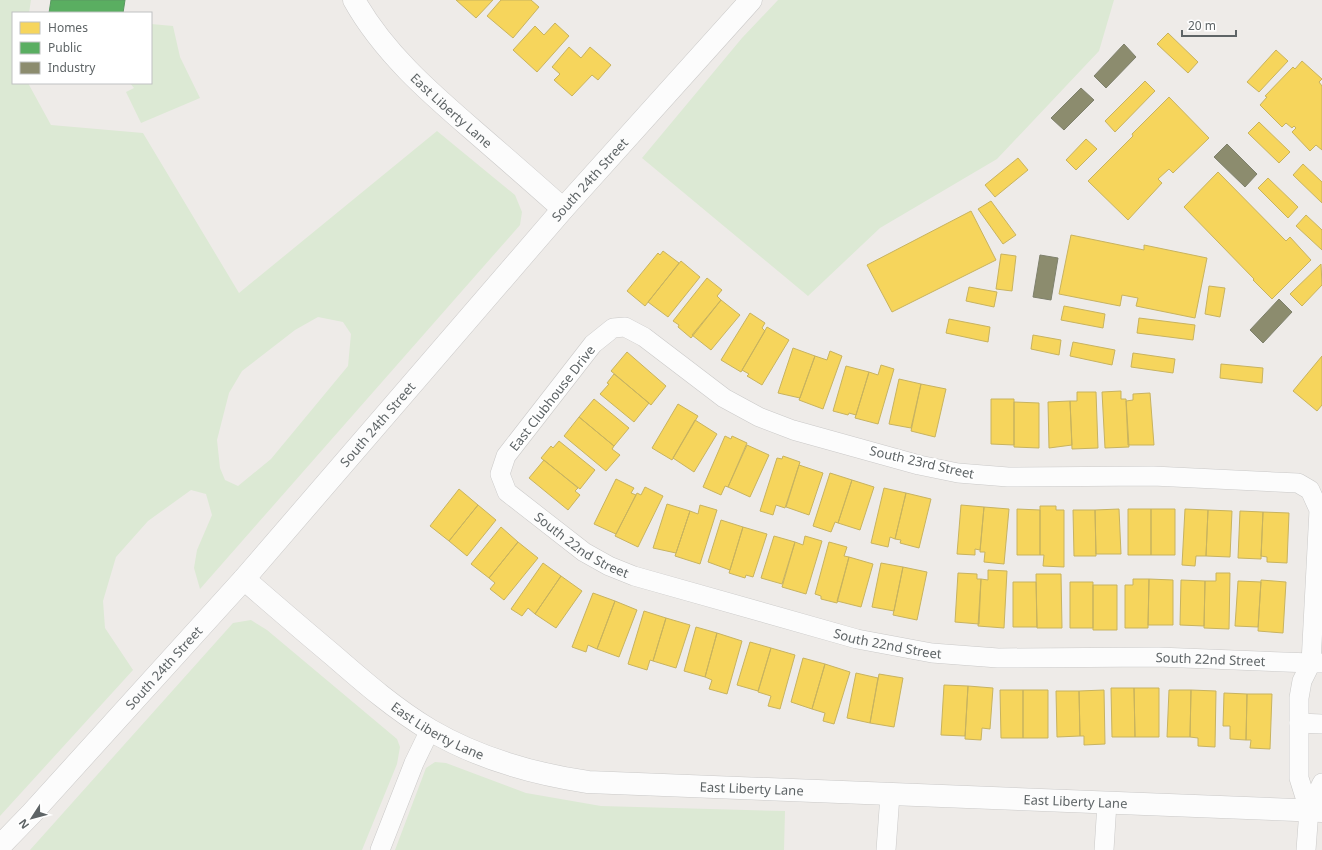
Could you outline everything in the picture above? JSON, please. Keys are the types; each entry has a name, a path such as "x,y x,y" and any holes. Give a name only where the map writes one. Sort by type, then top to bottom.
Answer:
{"street":[{"name":"East Liberty Lane","path":"354,0 386,46 407,71 429,92 563,208"},
{"name":"South 24th Street","path":"0,846 32,813 244,579 563,208 751,0"},
{"name":"South 23rd Street","path":"613,328 626,327 644,337 724,398 776,424 919,465 958,473 1008,477 1161,476 1298,483 1310,490 1319,510 1317,663"},
{"name":"East Clubhouse Drive","path":"500,474 506,456 594,344 613,328"},
{"name":"South 22nd Street","path":"500,474 507,492 584,552 609,566 634,576 857,639 919,651 998,658 1158,657 1317,663"},
{"name":"East Liberty Lane","path":"244,579 379,695 430,730 456,743 515,767 567,779 588,782 890,795 1315,810"},
{"path":"1317,663 1322,680"},
{"path":"1315,810 1299,778 1299,698 1302,681 1317,663"},
{"path":"1299,724 1322,724"},
{"path":"380,850 414,763 430,730"},
{"path":"1306,850 1322,783"},
{"path":"886,842 890,795"},
{"path":"1104,848 1108,803"}],"green space":[{"path":"0,0 31,0 29,12 12,12 12,84 29,84 51,125 143,133 239,293 437,131 515,195 522,212 520,225 200,589 194,568 197,550 212,515 206,494 191,490 148,521 116,557 103,601 105,628 133,670 0,816","holes":["318,317 343,322 351,334 348,366 271,459 238,486 225,480 220,468 217,440 229,393 242,371 295,330"]},
{"path":"778,0 1114,0 1099,51 997,159 880,228 808,296 642,158 742,38"},
{"path":"152,24 173,26 180,57 200,98 141,123 126,92 134,88 131,84 152,84"},
{"path":"251,620 267,630 397,739 400,747 397,764 362,850 30,850 233,623"},
{"path":"435,762 446,763 526,793 601,806 785,811 784,850 395,850 426,768"}],"building: Homes":[{"path":"456,0 493,0 476,18"},
{"path":"501,0 531,0 539,7 513,38 487,16"},
{"path":"555,23 569,36 537,72 513,50 535,26 544,35"},
{"path":"1168,33 1198,62 1188,73 1157,44"},
{"path":"569,47 581,58 590,47 611,65 598,80 592,75 572,96 554,80 560,74 552,67"},
{"path":"1276,50 1288,61 1259,92 1247,82"},
{"path":"1302,61 1322,79 1319,82 1322,86 1322,150 1316,145 1310,151 1292,132 1296,128 1294,126 1292,128 1286,123 1282,127 1260,105 1267,97 1265,96 1293,67 1295,69"},
{"path":"1145,81 1155,91 1115,132 1105,121"},
{"path":"1169,97 1209,138 1173,173 1169,169 1158,179 1162,183 1128,220 1088,181"},
{"path":"1259,122 1290,152 1279,163 1248,133"},
{"path":"1086,139 1097,149 1076,170 1066,160"},
{"path":"1018,158 1028,170 995,197 985,185"},
{"path":"1303,164 1322,182 1322,203 1293,175"},
{"path":"1218,172 1286,241 1290,237 1311,260 1272,299 1184,207"},
{"path":"1268,178 1298,207 1288,218 1258,188"},
{"path":"991,201 1016,235 1003,244 978,209"},
{"path":"971,211 996,260 892,312 867,265"},
{"path":"1306,215 1322,230 1322,250 1296,226"},
{"path":"1071,235 1144,250 1144,245 1207,258 1195,318 1136,306 1138,298 1122,295 1120,306 1059,294"},
{"path":"663,251 679,263 645,306 627,291 658,253 660,255"},
{"path":"1001,254 1016,256 1012,291 996,289"},
{"path":"681,261 700,277 668,317 648,302"},
{"path":"1321,264 1322,285 1302,306 1290,294"},
{"path":"707,278 722,290 717,296 721,300 691,338 678,327 679,325 673,321"},
{"path":"1209,286 1225,288 1220,317 1205,314"},
{"path":"969,287 997,292 994,307 966,301"},
{"path":"721,300 740,315 711,350 692,335"},
{"path":"1064,306 1105,314 1103,328 1061,320"},
{"path":"750,313 765,323 762,328 765,331 741,372 721,360"},
{"path":"1139,318 1195,325 1193,340 1137,333"},
{"path":"949,319 990,327 988,342 946,333"},
{"path":"767,327 789,340 762,385 747,376 749,374 742,370"},
{"path":"1033,335 1061,340 1059,355 1031,349"},
{"path":"1073,342 1115,350 1112,365 1070,356"},
{"path":"793,348 815,356 800,398 778,393"},
{"path":"830,351 842,356 823,409 799,400 815,356 827,360"},
{"path":"627,352 666,386 651,405 611,371"},
{"path":"1133,353 1175,359 1173,373 1131,367"},
{"path":"1322,356 1322,405 1317,411 1293,391"},
{"path":"1221,364 1263,368 1262,383 1220,378"},
{"path":"881,365 894,369 878,424 855,418 869,372 878,375"},
{"path":"846,366 869,372 856,415 849,413 848,415 833,411"},
{"path":"614,374 649,403 634,422 600,394 609,384 607,383"},
{"path":"899,379 921,384 911,428 889,424"},
{"path":"921,384 946,389 935,437 911,431"},
{"path":"1121,391 1121,399 1126,399 1129,447 1105,448 1102,392"},
{"path":"1077,392 1096,392 1098,448 1072,449 1070,401 1077,401"},
{"path":"1150,393 1154,445 1128,445 1126,401 1133,400 1133,394"},
{"path":"594,399 629,428 614,446 579,417"},
{"path":"991,399 1014,399 1014,445 991,444"},
{"path":"1070,401 1072,445 1049,448 1048,402"},
{"path":"1014,402 1039,403 1039,448 1014,447"},
{"path":"678,404 698,416 672,460 652,448"},
{"path":"579,417 614,446 612,449 620,455 606,471 564,436"},
{"path":"695,420 717,434 694,472 673,458"},
{"path":"725,436 731,439 732,436 747,443 728,487 725,486 721,495 703,487"},
{"path":"559,441 595,470 580,489 541,458 551,446 553,448"},
{"path":"747,445 769,455 750,497 728,487"},
{"path":"783,456 800,462 785,508 776,505 773,515 760,511 777,458 782,459"},
{"path":"544,460 578,488 575,491 580,495 568,510 529,478"},
{"path":"799,465 823,473 809,515 786,507"},
{"path":"830,473 852,480 838,523 835,522 831,532 813,526"},
{"path":"616,479 634,488 631,493 636,495 616,534 594,524"},
{"path":"852,480 874,487 860,530 838,523"},
{"path":"645,487 663,496 638,547 615,536 637,493 641,495"},
{"path":"884,488 906,493 895,539 890,537 888,547 871,543"},
{"path":"459,489 478,505 449,541 430,526"},
{"path":"906,493 931,499 919,548 900,543 901,540 895,539"},
{"path":"667,504 690,511 676,553 653,548"},
{"path":"478,505 496,520 467,556 449,541"},
{"path":"700,505 717,510 700,564 675,556 690,511 698,514"},
{"path":"961,505 984,507 980,550 975,549 975,555 957,554"},
{"path":"1040,506 1056,506 1056,510 1064,510 1064,567 1043,566 1044,555 1040,555"},
{"path":"984,507 1009,509 1004,564 984,562 985,552 980,552"},
{"path":"1017,509 1040,510 1040,555 1017,555"},
{"path":"1119,509 1121,554 1096,554 1095,510"},
{"path":"1128,509 1151,509 1151,555 1128,555"},
{"path":"1151,509 1175,509 1175,555 1151,555"},
{"path":"1185,509 1208,510 1206,556 1196,556 1195,566 1182,565"},
{"path":"1073,510 1095,510 1096,556 1074,556"},
{"path":"1208,510 1232,511 1230,557 1206,556"},
{"path":"1240,511 1263,512 1261,559 1238,558"},
{"path":"1263,512 1289,513 1287,563 1267,562 1267,557 1261,556"},
{"path":"721,520 743,527 730,570 708,562"},
{"path":"501,527 518,542 489,578 471,564"},
{"path":"743,527 767,534 753,577 746,575 745,578 729,573"},
{"path":"774,536 795,542 782,584 761,578"},
{"path":"805,536 822,541 806,594 782,587 795,542 803,545"},
{"path":"518,542 538,558 504,600 490,589 495,583 489,578"},
{"path":"829,542 847,547 844,556 849,557 837,603 821,599 821,596 815,594"},
{"path":"849,557 873,564 861,607 837,601"},
{"path":"543,563 561,576 535,614 528,608 522,616 511,609"},
{"path":"881,563 903,567 894,611 872,607"},
{"path":"903,567 927,572 917,620 893,615"},
{"path":"988,570 1007,571 1004,628 978,626 981,579 988,580"},
{"path":"958,573 977,574 977,579 981,579 979,624 955,622"},
{"path":"1216,573 1230,573 1229,629 1204,628 1205,581 1216,581"},
{"path":"1036,574 1061,574 1062,628 1037,628"},
{"path":"561,576 582,591 556,628 535,614"},
{"path":"1133,579 1149,579 1148,628 1125,628 1125,585 1133,585"},
{"path":"1149,579 1173,580 1173,625 1148,625"},
{"path":"1181,580 1205,581 1204,626 1180,625"},
{"path":"1261,580 1286,582 1283,633 1258,631"},
{"path":"1238,581 1261,582 1258,627 1235,626"},
{"path":"1013,582 1036,582 1037,627 1013,627"},
{"path":"1070,582 1093,582 1093,628 1070,628"},
{"path":"1093,585 1117,585 1117,630 1093,630"},
{"path":"593,593 615,601 597,649 588,645 586,652 572,647"},
{"path":"615,601 637,610 619,657 597,649"},
{"path":"644,611 666,618 653,661 650,660 647,670 628,664"},
{"path":"666,618 690,625 676,668 653,661"},
{"path":"696,627 717,633 705,677 684,671"},
{"path":"717,633 742,641 727,694 709,689 712,680 705,677"},
{"path":"750,642 771,648 758,691 737,685"},
{"path":"771,648 795,655 780,709 768,706 771,696 758,692"},
{"path":"803,658 825,664 812,709 791,702"},
{"path":"825,664 850,672 834,724 823,721 825,713 812,709"},
{"path":"856,673 878,678 870,723 847,718"},
{"path":"879,674 903,678 894,727 870,723"},
{"path":"944,685 968,686 965,736 941,735"},
{"path":"968,686 993,688 990,729 982,728 981,740 965,739"},
{"path":"1111,688 1134,688 1135,737 1112,737"},
{"path":"1134,688 1159,688 1159,737 1135,737"},
{"path":"1000,690 1023,690 1023,738 1001,738"},
{"path":"1023,690 1048,690 1048,738 1023,738"},
{"path":"1104,690 1105,744 1084,745 1084,736 1080,736 1079,691"},
{"path":"1169,690 1191,690 1190,737 1167,737"},
{"path":"1191,690 1216,691 1215,747 1198,746 1198,738 1190,737"},
{"path":"1056,691 1079,691 1080,736 1057,737"},
{"path":"1224,693 1247,694 1246,740 1230,739 1230,726 1223,726"},
{"path":"1247,694 1272,694 1270,749 1250,748 1251,740 1246,740"}],"building: Public":[{"path":"51,0 125,0 123,12 49,12"}],"building: Industry":[{"path":"1124,44 1136,57 1106,88 1094,76"},
{"path":"1081,88 1094,100 1064,130 1051,118"},
{"path":"1227,144 1257,174 1245,187 1214,157"},
{"path":"1040,255 1058,258 1051,300 1033,297"},
{"path":"1279,299 1292,312 1263,343 1250,330"}]}
